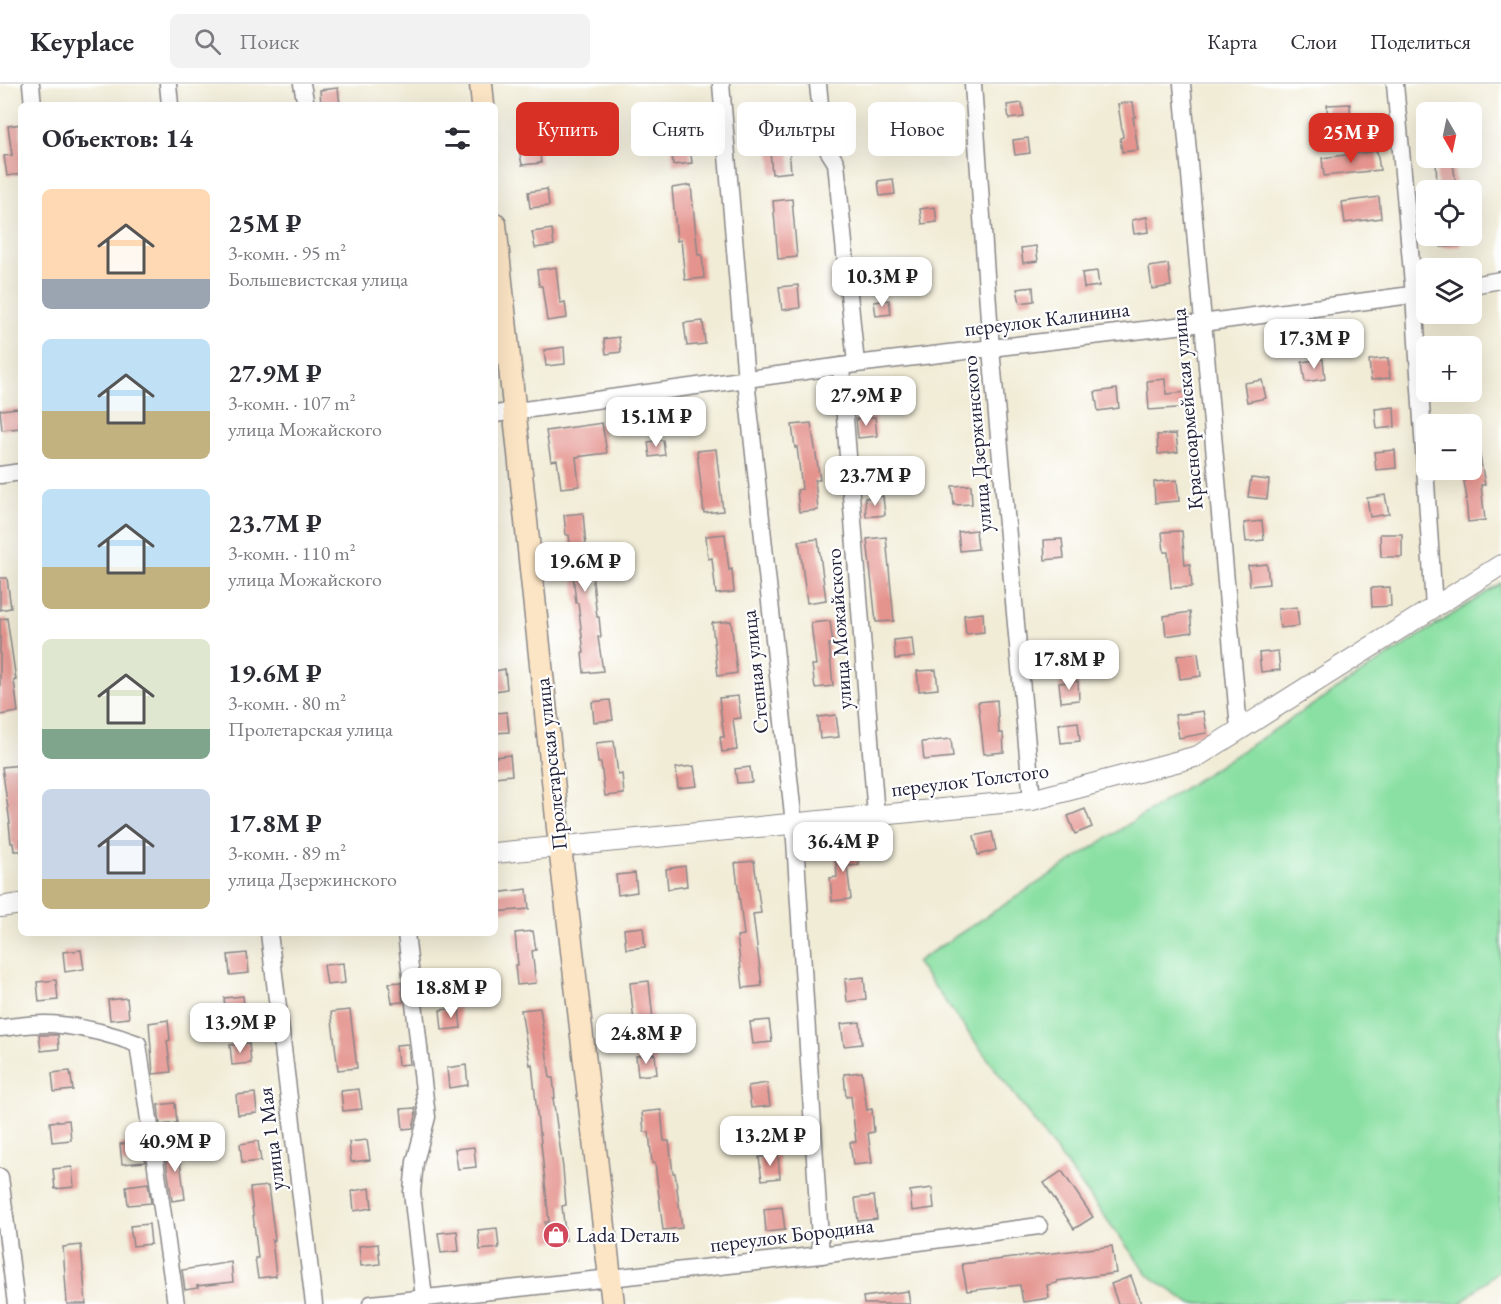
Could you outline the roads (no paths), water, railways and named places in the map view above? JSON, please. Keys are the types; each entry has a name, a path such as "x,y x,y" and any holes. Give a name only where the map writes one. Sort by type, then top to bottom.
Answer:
{"main road":[{"path":"480,84 483,102"},
{"name":"Пролетарская улица","path":"498,281 505,413 560,847 613,1304"}],"street":[{"path":"31,84 33,102"},
{"path":"168,84 170,102"},
{"path":"302,84 305,102"},
{"name":"Степная улица","path":"721,84 746,380 794,824 821,1256"},
{"name":"улица Можайского","path":"818,84 824,144 836,163 876,816"},
{"name":"улица Дзержинского","path":"973,84 992,349 1032,800"},
{"name":"Красноармейская улица","path":"1182,84 1239,729"},
{"path":"1395,84 1416,260"},
{"path":"1482,283 1501,280"},
{"name":"переулок Калинина","path":"505,413 849,365 1202,323 1416,295"},
{"path":"1421,324 1434,609"},
{"path":"0,475 18,472"},
{"name":"переулок Толстого","path":"498,853 1032,800 1198,756 1501,565"},
{"path":"0,907 18,904"},
{"name":"улица 1 Мая","path":"269,936 314,1304"},
{"path":"406,936 427,1117 415,1162 412,1192 424,1298"},
{"path":"0,1028 36,1024 61,1025 112,1035 138,1044 176,1304"},
{"path":"0,1177 16,1304"},
{"name":"переулок Бородина","path":"371,1304 424,1298 444,1300 610,1278 821,1256 1039,1226"}],"place":[{"name":"Lada Dеталь","path":"556,1235"}]}
